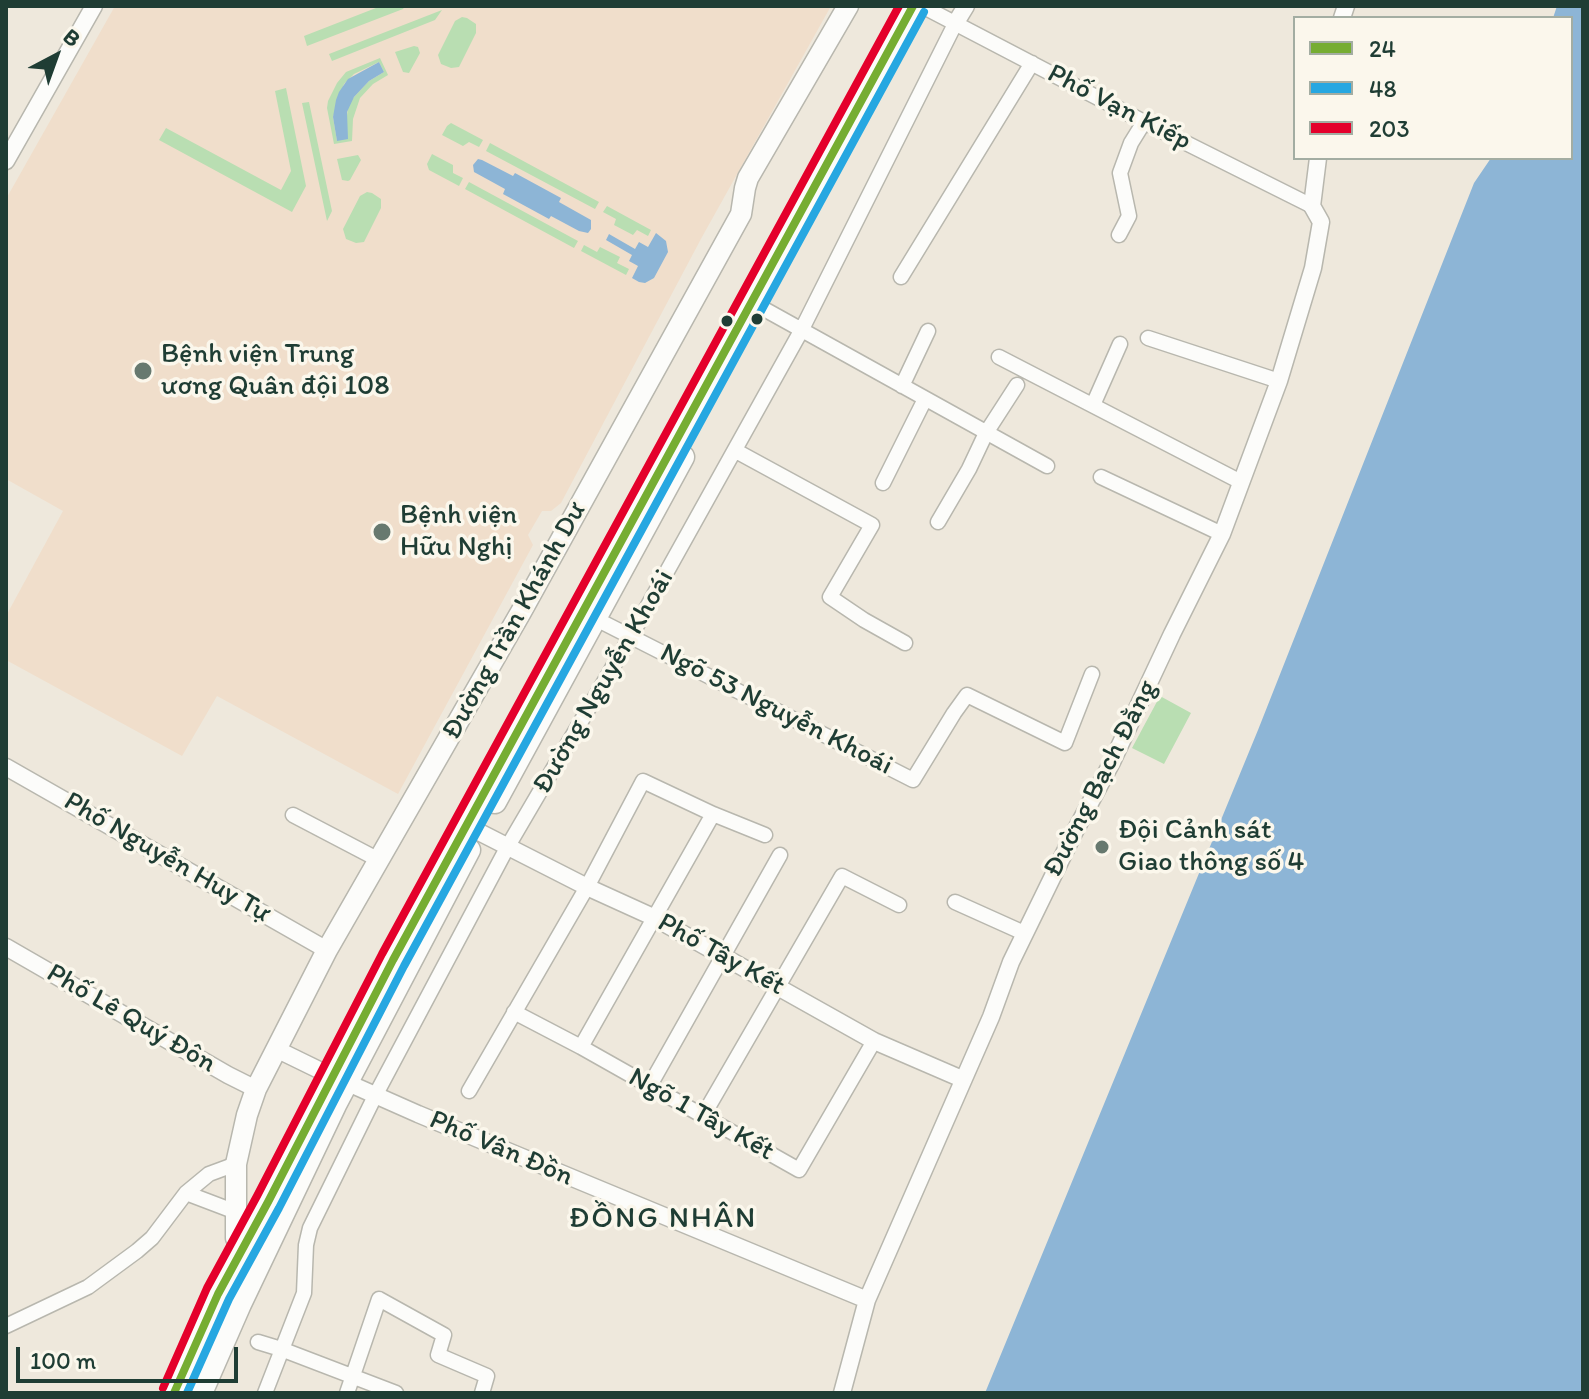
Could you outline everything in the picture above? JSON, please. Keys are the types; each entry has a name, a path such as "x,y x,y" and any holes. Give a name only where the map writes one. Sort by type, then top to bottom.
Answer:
{"main road":[{"name":"Đường Trần Khánh Dư","path":"241,1253 236,1238 236,1164 256,1089 327,950 521,612 741,214 748,178 848,6"},
{"name":"Đường Nguyễn Khoái","path":"201,1393 335,1105 479,832 764,309 922,7"},
{"name":"Đường Nguyễn Khoái","path":"174,1393 218,1294 426,897 922,7"},
{"path":"241,1253 254,1276"}],"street":[{"path":"6,161 94,6"},
{"path":"955,24 966,6"},
{"name":"Phố Vạn Kiếp","path":"922,7 1312,206"},
{"name":"Đường Nguyễn Khoái","path":"265,1393 304,1293 306,1245 310,1228 375,1096 508,846 631,636 801,331 955,24"},
{"path":"901,277 1032,63"},
{"path":"1119,235 1129,216 1120,173 1131,143 1144,122"},
{"name":"Đường Bạch Đằng","path":"842,1393 867,1300 991,1017 1011,962 1222,534 1279,381 1313,268 1321,222 1312,206 1318,160"},
{"path":"764,309 1047,466"},
{"path":"902,386 928,331"},
{"path":"1148,338 1279,381"},
{"path":"1093,405 1120,344"},
{"path":"999,357 1241,482"},
{"path":"938,522 986,433 1017,385"},
{"path":"883,483 925,399"},
{"path":"736,451 872,525 830,597 905,643"},
{"path":"1101,477 1222,534"},
{"name":"Ngõ 53 Nguyễn Khoái","path":"596,619 913,780 967,695 1065,743 1092,674"},
{"name":"Phố Nguyễn Huy Tự","path":"6,767 327,950"},
{"path":"469,1091 587,887 643,781 765,835"},
{"path":"581,1047 713,814"},
{"path":"293,815 379,860"},
{"name":"Phố Tây Kết","path":"479,832 653,917 874,1041 962,1079"},
{"path":"649,1087 780,855"},
{"path":"703,1116 842,876 899,905"},
{"path":"955,902 1024,933"},
{"name":"Phố Lê Quý Đôn","path":"6,947 256,1089"},
{"name":"Ngõ 1 Tây Kết","path":"514,1012 799,1170 874,1041"},
{"path":"276,1049 317,1069"},
{"name":"Phố Vân Đồn","path":"357,1087 867,1300"},
{"path":"6,1326 88,1287 152,1238 186,1193 209,1174 236,1164"},
{"path":"186,1193 236,1212"},
{"path":"347,1393 379,1299 444,1335 438,1355 487,1376 482,1393"},
{"path":"258,1342 396,1393"}],"shaded area":[{"name":"Bệnh viện Trung ương Quân đội 108","path":"115,6 831,6 702,237 561,503 551,511 542,511 528,535 533,545 398,794 217,696 182,756 6,660 6,616 63,511 6,479 6,199"}],"green space":[{"path":"381,6 405,6 307,46 304,36"},
{"path":"442,10 435,20 332,61 329,54"},
{"path":"462,17 476,24 476,33 459,67 451,68 441,64 438,55 455,21"},
{"path":"414,46 420,53 409,73 403,72 395,52"},
{"path":"380,58 388,75 373,84 360,98 353,119 352,141 334,144 328,101 346,72","holes":["379,62 384,72 369,81 348,105 346,126 337,141 333,117 344,84 354,74"]},
{"path":"286,88 306,186 292,212 159,140 166,128 281,190 291,171 275,91"},
{"path":"309,102 332,211 327,221 302,103"},
{"path":"451,123 483,140 479,147 469,142 463,146 442,135"},
{"path":"490,143 599,202 595,209 486,151"},
{"path":"432,154 453,165 453,173 463,178 459,186 429,170 427,164"},
{"path":"358,155 361,160 350,180 342,180 337,159"},
{"path":"469,182 578,241 574,248 465,189"},
{"path":"367,192 381,199 381,208 364,242 356,243 346,239 343,229 360,196"},
{"path":"607,206 651,230 648,236 637,230 633,235 614,225 616,219 603,212"},
{"path":"584,245 597,252 600,247 620,257 617,263 629,269 626,275 581,251"},
{"path":"1160,696 1191,713 1164,764 1132,748"}],"water":[{"path":"1557,6 1583,6 1583,1393 985,1393 1258,730 1474,183 1490,160 1573,160 1573,16 1554,16"},
{"path":"379,62 384,72 369,81 354,97 347,112 348,139 337,141 333,117 339,92 348,79"},
{"path":"478,159 513,176 515,173 561,198 559,202 591,220 591,229 588,233 579,231 503,194 505,189 474,172 473,165"},
{"path":"656,233 666,241 668,252 654,278 645,283 639,282 632,278 638,266 629,261 632,255 606,240 609,234 635,249 639,242 648,247"}],"transit line":[{"name":"203","path":"163,1388 207,1288 382,954 899,6"},
{"name":"24","path":"174,1393 218,1294 393,960 913,6"},
{"name":"48","path":"187,1393 229,1299 404,966 924,12"}],"place":[{"name":"Bệnh viện Trung ương Quân đội 108","path":"143,371"},
{"name":"Bệnh viện Hữu Nghị","path":"382,532"},
{"name":"Đội Cảnh sát Giao thông số 4","path":"1102,847"}],"district":[{"name":"ĐỒNG NHÂN","path":"663,1219"}]}
